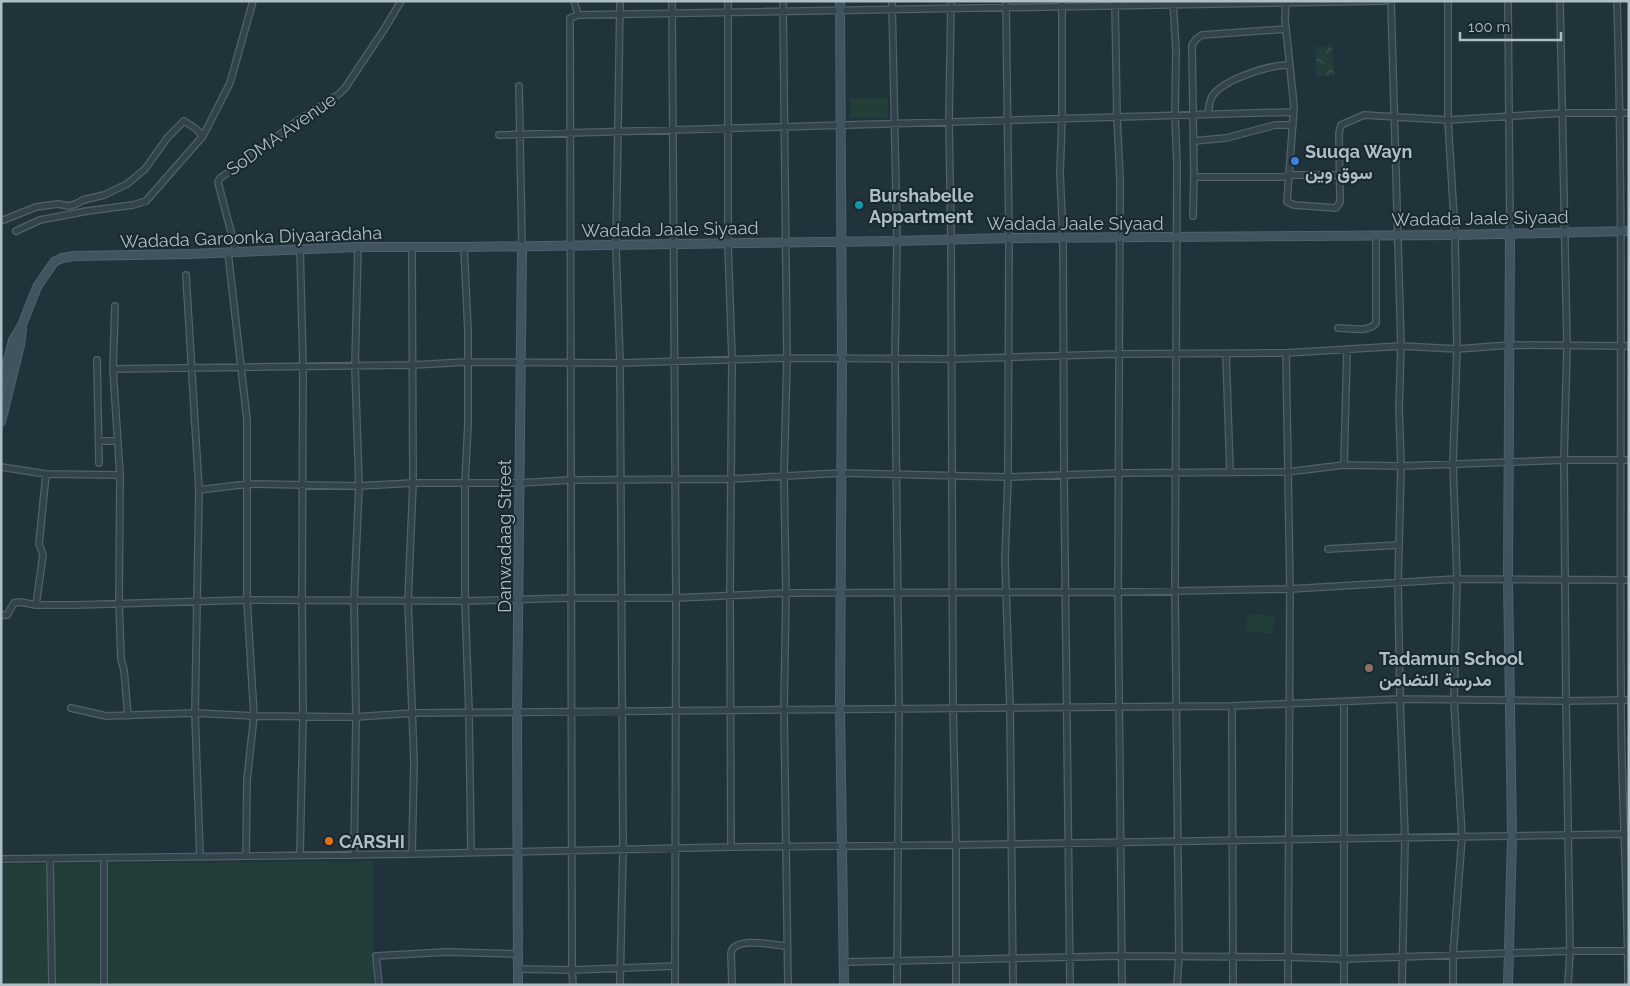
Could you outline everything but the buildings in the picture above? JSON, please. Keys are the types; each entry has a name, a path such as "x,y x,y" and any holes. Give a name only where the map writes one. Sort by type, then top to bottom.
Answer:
{"street":[{"path":"16,230 49,218 133,205 146,201 203,136 230,83 253,1"},
{"name":"SoDMA Avenue","path":"236,251 218,182 220,178 297,121 339,94 385,28 401,1"},
{"path":"574,1 578,15"},
{"path":"620,1 617,245 620,363 623,849 620,985"},
{"path":"672,1 676,598 675,985"},
{"path":"728,1 728,244 732,360 730,596 731,847"},
{"path":"784,1 787,358 784,476 786,593 784,709 788,985"},
{"path":"840,1 842,358 840,710 844,985"},
{"path":"892,1 897,241 895,357 899,709 897,985"},
{"path":"951,1 949,122 952,239 951,475 954,593 953,707 956,845 956,985"},
{"path":"573,985 570,18 578,15 951,9 1006,5 1384,1"},
{"path":"1391,1 1401,346 1399,408 1401,466 1398,583 1405,838 1402,985"},
{"path":"1448,1 1448,120 1455,235 1457,349 1453,463 1456,579 1454,700 1462,838 1453,955 1453,985"},
{"path":"1508,1 1510,233 1508,579 1512,837 1508,985"},
{"path":"1560,1 1567,346 1564,460 1570,951 1568,985"},
{"path":"1617,1 1625,231 1621,460 1621,700 1627,834 1628,985"},
{"path":"1286,2 1286,29 1293,112 1287,202 1294,205 1336,208 1340,202 1339,133 1341,125 1364,115 1448,120 1562,113 1629,113"},
{"path":"1173,3 1176,50 1175,115 1177,164 1175,591 1179,957 1177,985"},
{"path":"1062,4 1060,173 1064,238 1064,475 1070,985"},
{"path":"1115,4 1120,180 1118,592 1122,985"},
{"path":"1006,5 1009,238 1008,477 1005,592 1010,707 1013,985"},
{"path":"1192,216 1194,115 1192,45 1196,38 1202,35 1286,29"},
{"path":"1208,114 1210,101 1214,94 1232,82 1268,67 1289,65"},
{"name":"Danwadaag Street","path":"518,985 518,598 522,246 519,86"},
{"path":"499,135 1293,112"},
{"path":"1,221 36,207 76,204 83,200 104,195 127,184 145,168 168,137 184,121 203,136"},
{"path":"1193,141 1226,138 1275,125 1293,125"},
{"path":"1194,177 1340,175"},
{"name":"Wadada Jaale Siyaad","path":"522,246 1009,238 1455,235 1625,231"},
{"path":"1338,328 1368,329 1376,324 1376,235"},
{"name":"Wadada Garoonka Diyaaradaha","path":"1,387 13,340 22,324 37,286 54,262 62,258 300,248 522,246"},
{"path":"354,855 356,717 354,599 359,486 355,366 358,247"},
{"path":"300,248 303,366 303,716 300,855"},
{"path":"412,248 413,483 408,601 414,762 412,854"},
{"path":"464,248 468,332 465,601 471,853"},
{"path":"228,252 247,420 247,600 254,716 248,780 246,855"},
{"path":"186,275 200,490 195,713 200,857"},
{"path":"115,306 113,369 120,475 119,603 121,659 124,670 128,716"},
{"name":"Wadada Garoonka Diyaaradaha","path":"1,422 20,345 22,324"},
{"path":"113,369 412,365 467,362 620,363 787,358 895,357 952,359 1118,354 1177,355 1348,351 1401,346 1457,349 1510,345 1629,346"},
{"path":"1344,465 1348,351"},
{"path":"1286,353 1290,589 1288,985"},
{"path":"1226,354 1230,471"},
{"path":"97,360 99,463"},
{"path":"99,441 118,441"},
{"path":"200,490 248,484 359,486 413,483 519,483 571,480 731,478 841,473 896,476 1008,477 1230,471 1287,472 1344,465 1401,466 1564,460 1629,460"},
{"path":"1,467 46,474 120,475"},
{"path":"36,605 43,555 39,544 46,474"},
{"path":"1328,548 1399,545"},
{"path":"1,615 7,615 14,603 20,602 36,605 247,600 302,602 354,599 465,601 518,598 676,598 786,593 1065,593 1290,589 1456,579 1629,580"},
{"path":"71,708 106,716 195,713 254,716 356,717 413,713 1232,706 1400,698 1566,701 1629,700"},
{"path":"1344,702 1344,985"},
{"path":"1232,706 1234,841 1233,985"},
{"path":"1,859 1627,834"},
{"path":"104,858 104,985"},
{"path":"50,859 52,985"},
{"path":"732,985 731,953 735,945 742,942 787,946"},
{"path":"845,962 1122,956 1344,959 1570,951 1628,951"},
{"path":"378,985 376,956 446,952 518,954"},
{"path":"518,969 572,970 675,966"}],"green space":[{"path":"1332,46 1334,76 1317,77 1315,47"},
{"path":"851,98 888,98 888,118 851,118"},
{"path":"1247,614 1275,616 1273,634 1245,631"},
{"path":"374,861 374,985 1,985 1,864"}],"place":[{"name":"Suuqa Wayn سوق وين","path":"1295,161"},
{"name":"Burshabelle Appartment","path":"859,205"},
{"name":"Tadamun School مدرسة التضامن","path":"1369,668"},
{"name":"CARSHI","path":"329,841"}]}
